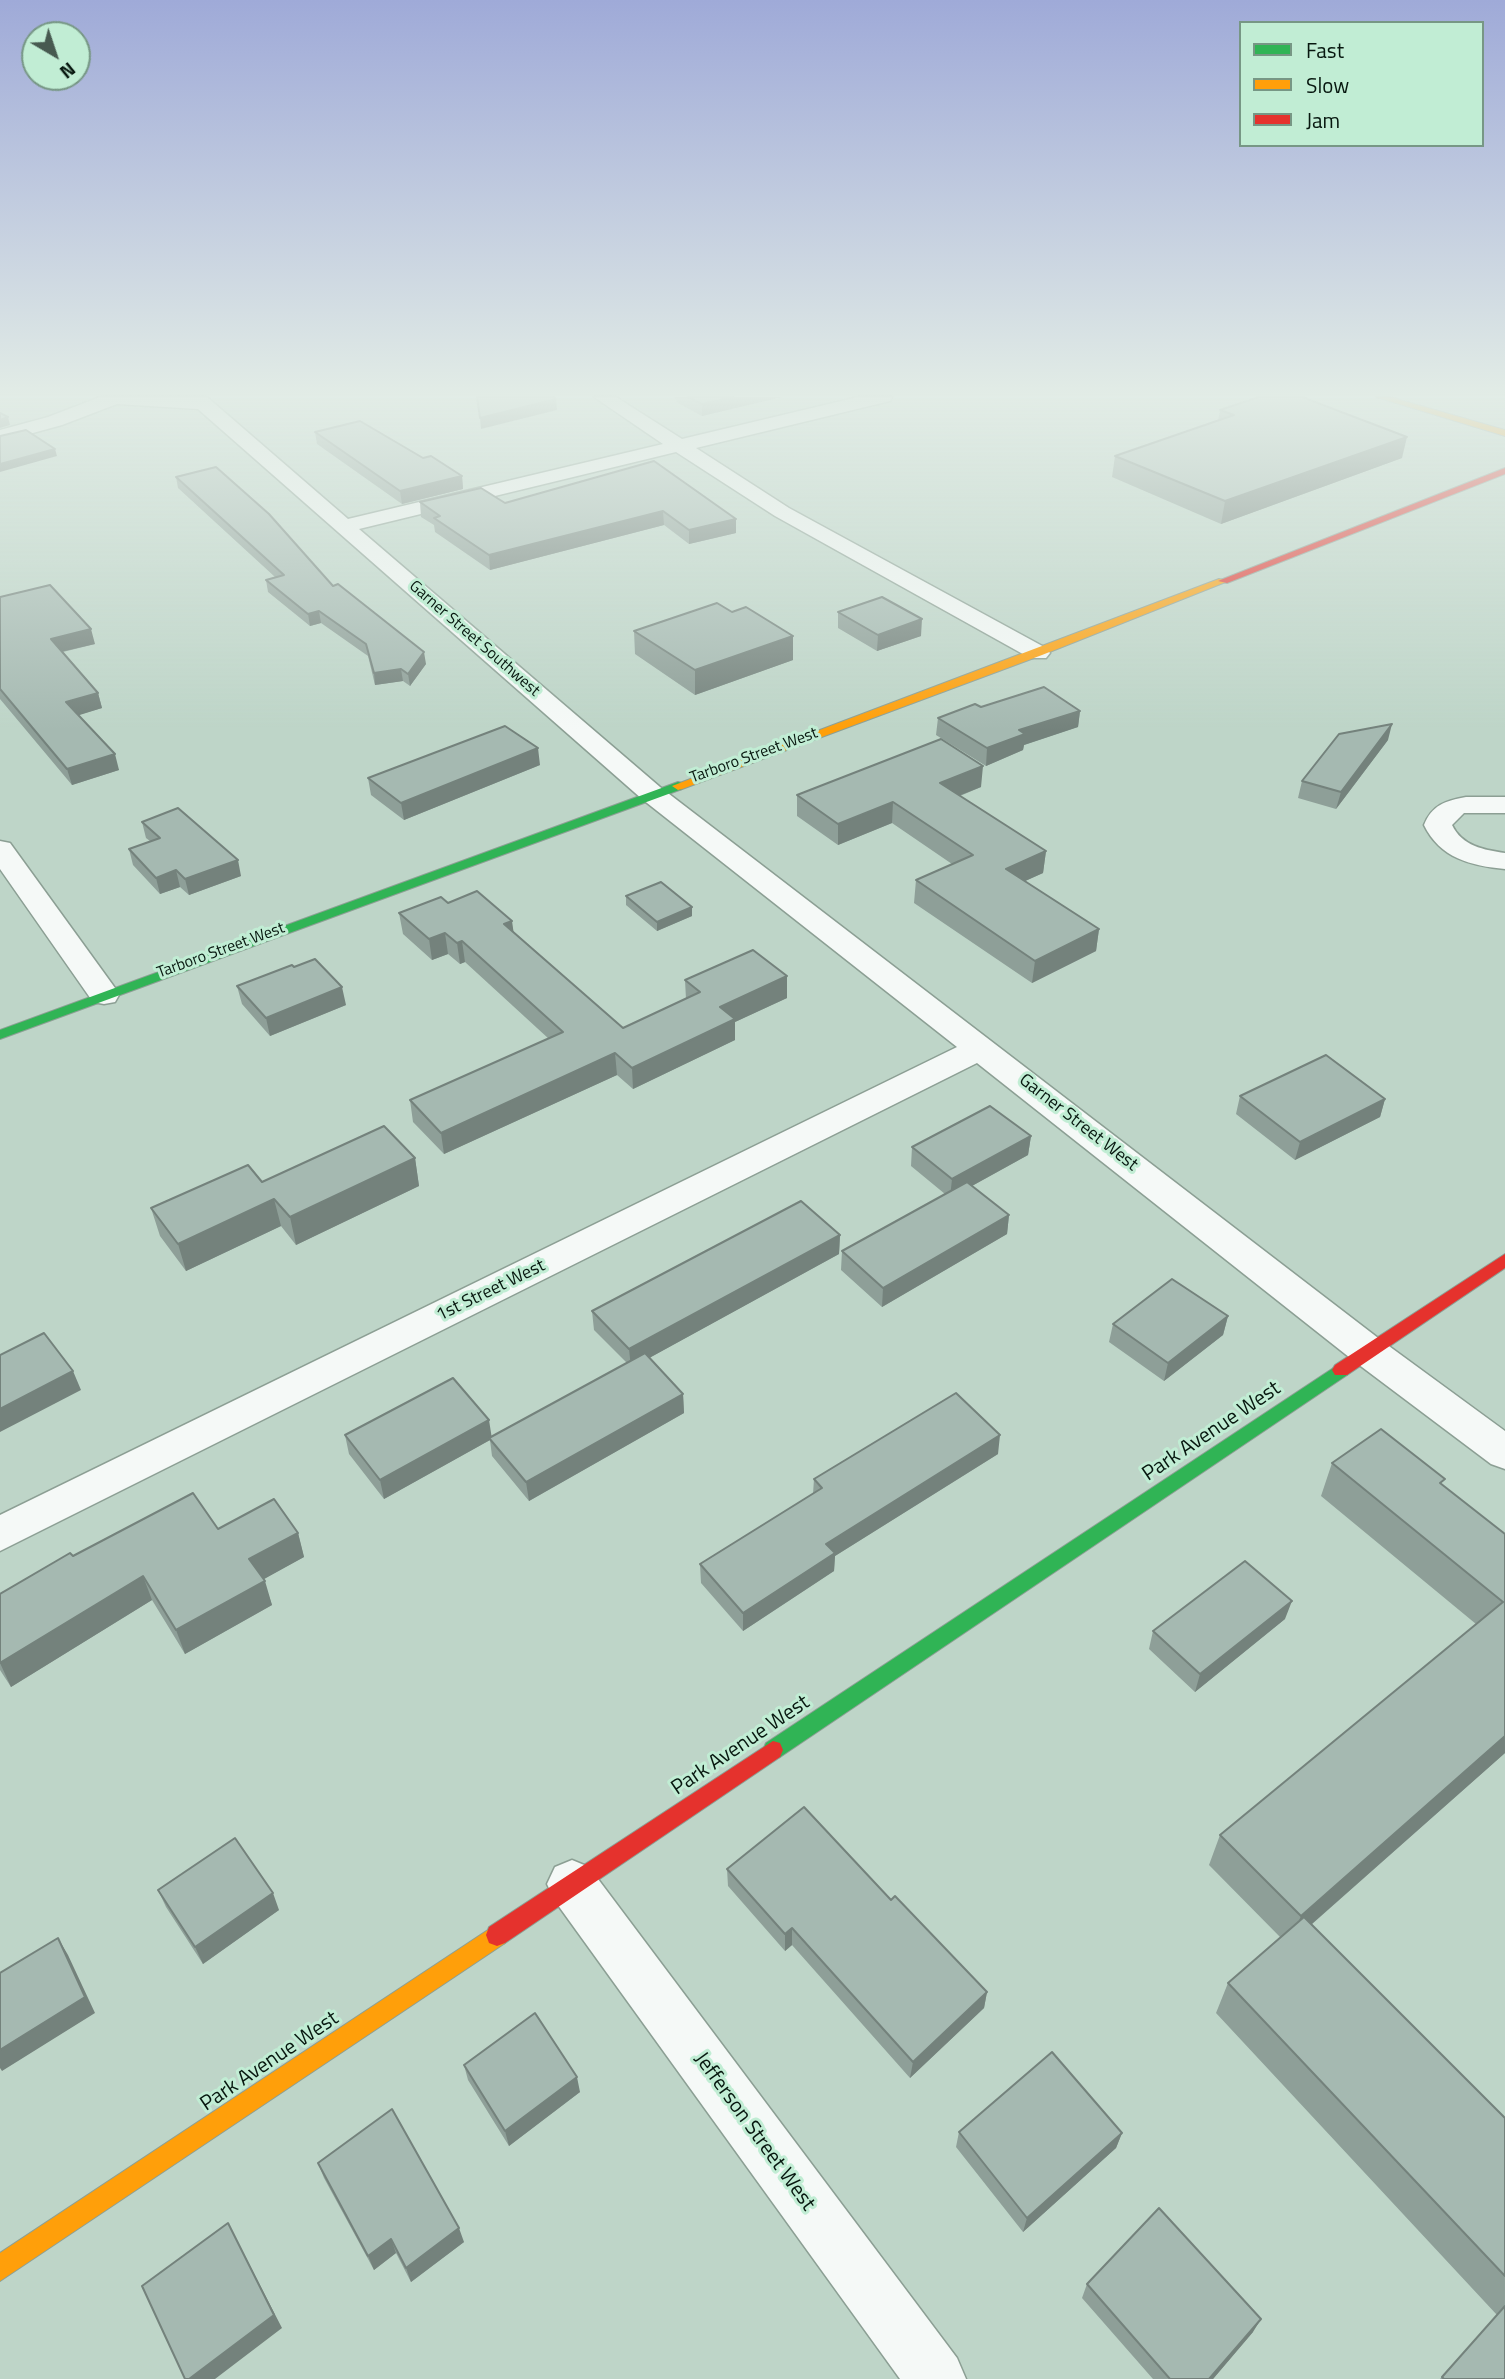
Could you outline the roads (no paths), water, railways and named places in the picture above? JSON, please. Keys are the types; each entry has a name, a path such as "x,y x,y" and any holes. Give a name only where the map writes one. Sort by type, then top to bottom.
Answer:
{"main road":[{"name":"Tarboro Street West","path":"0,1035 651,793 1038,653 1410,508"},
{"name":"Park Avenue West","path":"0,2268 1505,1261"}],"street":[{"name":"Garner Street Southwest","path":"323,508 651,793"},
{"path":"344,526 420,508"},
{"path":"779,508 1038,653"},
{"name":"Garner Street West","path":"651,793 1368,1351 1505,1453"},
{"path":"1505,805 1462,805 1446,811 1438,821 1438,827 1444,839 1466,853 1505,861"},
{"path":"0,849 104,995"},
{"name":"1st Street West","path":"0,1534 981,1048"},
{"name":"Jefferson Street West","path":"572,1884 936,2379"}]}
